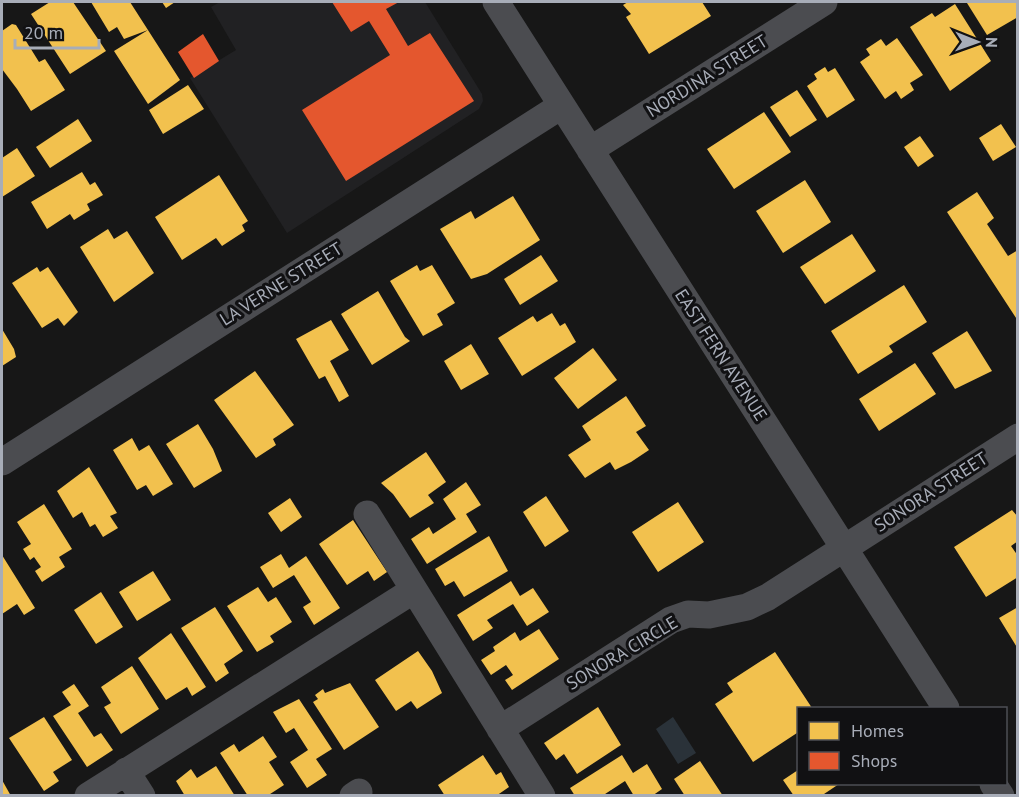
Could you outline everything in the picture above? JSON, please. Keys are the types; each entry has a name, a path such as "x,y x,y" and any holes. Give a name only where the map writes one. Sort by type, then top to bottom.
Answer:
{"street":[{"name":"EAST FERN AVENUE","path":"496,2 945,707"},
{"name":"NORDINA STREET","path":"590,150 824,2"},
{"name":"LA VERNE STREET","path":"2,462 561,106"},
{"name":"SONORA STREET","path":"844,548 1017,437"},
{"path":"367,514 542,795"},
{"name":"SONORA CIRCLE","path":"500,729 671,620 688,614 709,615 747,607 768,597 844,548"},
{"path":"88,795 414,590"},
{"path":"126,771 142,795"}],"shaded area":[{"path":"220,2 425,2 482,94 483,101 479,109 287,233 190,78 236,50 211,7"},
{"path":"673,717 696,753 678,764 656,729"}],"building: Homes":[{"path":"50,2 73,2 106,51 70,74 31,14"},
{"path":"91,2 130,2 148,30 124,39 117,27 109,32"},
{"path":"162,2 175,2 166,8"},
{"path":"628,2 702,2 711,16 649,54 626,17 631,14 623,5"},
{"path":"1018,2 1018,17 987,35 967,3"},
{"path":"955,4 991,61 950,91 910,27 932,13 935,17"},
{"path":"12,24 16,25 39,62 45,59 65,90 31,111 2,69 2,31"},
{"path":"148,30 180,80 148,104 114,51"},
{"path":"897,38 923,75 910,83 914,90 901,99 896,91 885,99 860,62 870,55 866,49 881,39 886,46"},
{"path":"825,67 828,72 835,68 855,100 827,118 807,86 817,79 814,74"},
{"path":"188,85 204,109 163,134 149,110"},
{"path":"797,90 817,120 790,137 770,107"},
{"path":"764,112 791,152 734,189 707,149"},
{"path":"78,119 92,141 50,168 36,147"},
{"path":"1001,124 1016,147 993,161 979,138"},
{"path":"920,136 934,156 918,167 904,147"},
{"path":"17,148 35,176 2,197 2,158"},
{"path":"82,172 90,185 95,182 103,195 87,204 90,210 74,220 70,214 47,229 31,202"},
{"path":"219,175 248,221 242,225 245,231 222,246 216,238 182,260 155,217"},
{"path":"805,180 831,222 783,253 756,211"},
{"path":"977,192 994,218 987,224 1008,256 1018,250 1018,321 947,212"},
{"path":"513,196 540,240 487,274 471,279 440,229 471,211 475,219"},
{"path":"108,229 114,239 127,231 154,273 114,302 80,247"},
{"path":"852,234 876,271 825,304 800,267"},
{"path":"541,255 558,281 520,305 504,279"},
{"path":"417,265 420,271 432,265 455,303 437,314 443,325 423,336 390,281"},
{"path":"37,267 40,272 48,267 78,312 64,326 58,318 42,328 12,283"},
{"path":"904,285 927,322 889,346 893,352 858,374 831,331"},
{"path":"378,291 405,337 410,341 372,365 341,314"},
{"path":"552,313 560,326 565,323 576,342 522,376 498,338 533,316 537,322"},
{"path":"331,320 349,350 330,361 349,396 339,402 325,376 319,379 296,339"},
{"path":"2,329 16,357 2,366"},
{"path":"967,331 992,371 955,389 932,353"},
{"path":"471,344 489,374 461,390 444,361"},
{"path":"593,348 617,380 578,409 554,378"},
{"path":"915,363 936,394 879,431 859,399"},
{"path":"255,371 294,425 273,439 276,445 256,458 214,400"},
{"path":"626,396 646,426 636,432 649,450 615,470 610,462 585,478 568,455 591,440 582,426"},
{"path":"198,424 213,449 222,471 194,488 166,444"},
{"path":"132,438 139,451 149,445 173,484 153,496 146,485 137,490 113,450"},
{"path":"426,452 446,482 428,495 434,503 410,518 393,494 381,483"},
{"path":"89,467 117,513 110,516 118,528 103,537 95,524 90,527 82,512 73,518 57,491"},
{"path":"466,482 481,505 466,514 477,532 427,564 411,539 429,527 433,534 456,519 443,499"},
{"path":"546,496 569,531 545,547 523,512"},
{"path":"290,498 302,517 281,532 268,513"},
{"path":"678,502 704,542 658,572 632,532"},
{"path":"44,504 72,549 59,557 65,567 42,582 35,571 41,567 34,557 30,560 23,549 31,544 17,522"},
{"path":"1012,510 1018,517 1018,541 1011,546 1018,556 1018,577 986,597 954,547"},
{"path":"353,520 387,572 374,581 368,571 347,585 319,544"},
{"path":"489,536 508,571 464,597 454,581 445,586 435,569"},
{"path":"281,554 289,568 306,556 340,608 314,625 303,607 311,602 294,575 273,588 260,567"},
{"path":"2,555 35,608 24,615 17,604 2,614"},
{"path":"153,571 171,600 137,621 119,592"},
{"path":"511,581 520,596 533,588 549,612 527,626 513,604 487,620 493,628 473,641 457,615"},
{"path":"258,587 268,602 276,597 292,622 270,636 274,642 257,652 227,606"},
{"path":"101,592 123,627 96,644 74,610"},
{"path":"215,607 243,651 224,664 229,673 216,682 181,628"},
{"path":"1018,607 1018,649 999,618"},
{"path":"539,629 559,659 512,690 505,680 513,675 506,665 491,675 481,660 495,651 493,647 515,632 520,641"},
{"path":"171,633 206,687 192,696 187,687 166,700 138,658"},
{"path":"418,651 432,671 442,693 417,709 411,701 396,711 375,680"},
{"path":"775,652 811,707 797,707 797,733 753,762 715,704 733,692 727,683"},
{"path":"132,666 159,709 121,734 104,707 111,703 101,687"},
{"path":"350,683 379,727 344,750 313,702 318,699 315,695 323,689 325,693"},
{"path":"74,684 89,706 78,713 94,737 101,733 113,750 87,767 53,716 71,705 62,692"},
{"path":"299,699 332,749 316,759 327,775 307,788 290,762 308,750 294,728 286,733 273,712"},
{"path":"598,707 621,745 577,774 564,754 556,760 544,743"},
{"path":"44,717 72,760 53,772 59,781 44,791 9,738"},
{"path":"263,736 277,757 269,762 284,785 267,796 248,796 220,753 234,744 239,752"},
{"path":"483,755 496,775 501,772 509,787 496,796 445,796 438,785"},
{"path":"622,755 633,773 647,764 662,789 652,796 634,796 625,781 602,796 575,796 570,788"},
{"path":"700,761 723,796 685,796 674,779"},
{"path":"216,766 235,796 185,796 176,781 191,769 197,778"},
{"path":"797,771 797,785 838,785 821,796 794,796 783,780"},
{"path":"2,780 11,796 2,796"}],"building: Shops":[{"path":"332,2 399,2 386,9 408,46 430,33 474,101 346,181 302,110 390,55 369,21 351,32"},
{"path":"203,34 219,61 194,78 178,52"}]}
